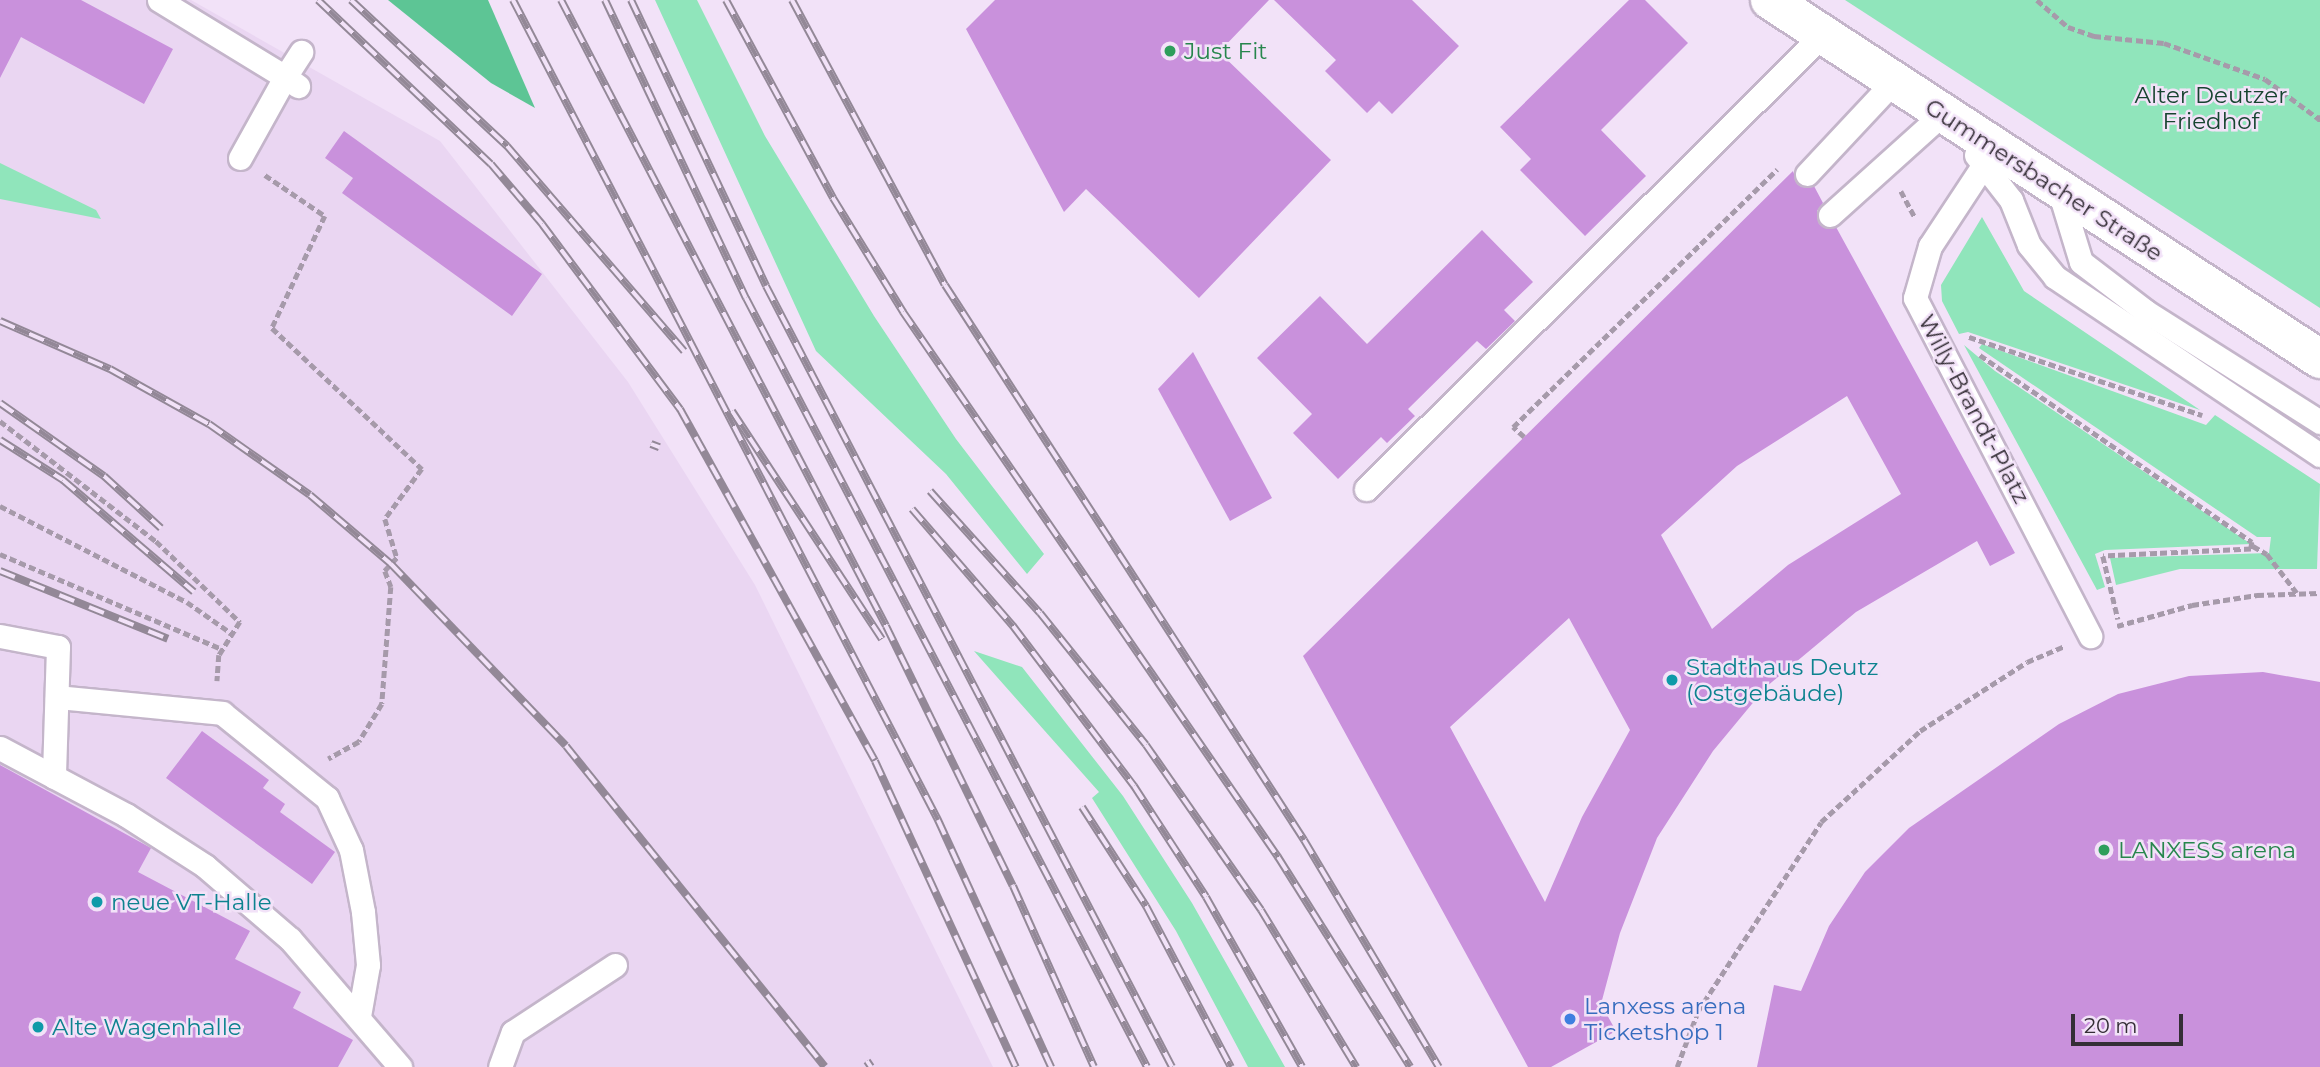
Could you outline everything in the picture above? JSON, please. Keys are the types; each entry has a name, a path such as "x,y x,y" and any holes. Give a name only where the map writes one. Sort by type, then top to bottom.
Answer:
{"street":[{"name":"Gummersbacher Straße","path":"1770,0 1950,119 1988,158 2059,190 2320,359"}],"lane":[{"path":"159,0 291,82"},
{"path":"1366,489 1822,36"},
{"path":"240,158 291,82 301,52"},
{"path":"1807,174 1893,82"},
{"path":"1830,215 1886,164 1950,119"},
{"path":"1988,158 2011,200 2029,244 2055,277 2320,455"},
{"name":"Willy-Brandt-Platz","path":"1988,158 1930,246 1915,298 2090,636"},
{"path":"2059,190 2081,262 2146,311 2320,422"},
{"path":"0,636 58,647 54,777"},
{"path":"57,697 222,713 327,798 351,850 363,912 368,965 359,1016"},
{"path":"0,748 205,866 290,939 359,1016 400,1067"},
{"path":"500,1067 513,1032 615,965"}],"path":[{"path":"2037,0 2068,27 2094,36 2164,43 2265,79 2320,118"},
{"path":"240,158 325,216 272,328 422,470 385,519 397,558 385,571 391,587 383,704 359,742 315,764 327,798"},
{"path":"1524,437 1513,428 1782,164"},
{"path":"1886,164 1930,246"},
{"path":"2221,391 2204,416 1969,336 1968,340 1975,352 2267,554 2297,594"},
{"path":"0,421 156,541 240,622 222,649 216,673 222,713"},
{"path":"0,506 187,602 231,633"},
{"path":"2120,625 2103,555 2253,546"},
{"path":"0,554 222,649"},
{"path":"1677,1067 1699,1012 1821,822 1920,732 2027,662 2120,625 2192,605 2320,593"}],"shaded area":[{"path":"0,0 191,0 440,141 628,382 755,585 993,1067 0,1067"}],"green space":[{"path":"388,0 488,0 535,108 491,83"},
{"path":"655,0 697,0 765,136 874,316 956,439 1044,554 1027,574 946,474 816,351"},
{"name":"Alter Deutzer Friedhof","path":"1845,0 2320,0 2320,308"},
{"path":"0,163 96,210 101,219 0,199"},
{"path":"1982,217 2024,291 2200,410 1968,332 1959,334 1942,301 1941,285"},
{"path":"1982,344 2206,425 2215,415 2320,484 2317,569 2180,569 2116,585 2110,558 2269,553 2271,537 2257,537 1979,348"},
{"path":"1964,345 1995,371 2251,544 2105,550 2095,554 2105,587 2097,590"},
{"path":"974,651 1022,667 1123,796 1192,903 1285,1067 1248,1067 1176,931 1092,798 1099,792"}],"building":[{"path":"0,0 81,0 173,49 144,104 21,37 0,78"},
{"path":"995,0 1269,0 1219,52 1331,160 1199,298 1086,189 1064,212 966,29"},
{"path":"1274,0 1412,0 1459,46 1392,114 1379,101 1367,113 1325,71 1336,60"},
{"path":"1629,0 1645,0 1688,43 1601,130 1646,176 1585,236 1520,170 1531,159 1500,127"},
{"path":"344,131 542,274 512,316 342,193 353,178 325,158"},
{"name":"Stadthaus Deutz (Ostgebäude)","path":"1793,171 1798,185 1814,186 1823,203 1817,211 1819,224 1836,227 2015,553 1990,566 1977,541 1856,612 1766,687 1713,751 1657,838 1620,933 1601,1004 1616,1031 1551,1067 1528,1067 1303,656","holes":["1847,396 1901,494 1788,565 1712,629 1661,535 1737,466","1569,618 1630,730 1582,817 1545,902 1450,727"]},
{"path":"1482,230 1533,282 1504,310 1515,321 1486,349 1477,341 1408,409 1415,416 1387,443 1381,437 1338,479 1293,433 1312,414 1257,358 1320,296 1367,344"},
{"path":"1193,352 1272,498 1230,521 1158,389"},
{"name":"LANXESS arena","path":"2263,672 2320,682 2320,1067 1757,1067 1774,985 1801,991 1829,926 1865,872 1909,828 2059,724 2118,694 2189,676"},
{"path":"202,731 269,780 263,788 285,804 280,812 335,852 312,884 166,778"},
{"name":"neue VT-Halle","path":"0,765 151,848 138,872 250,931 235,959 301,992 293,1008 353,1040 338,1067 0,1067"}],"railway":[{"path":"318,0 491,164 542,224 680,409 875,761 1016,1067"},
{"path":"351,0 507,146 684,351"},
{"path":"513,0 938,820 1051,1067"},
{"path":"561,0 886,626 1013,886 1094,1067"},
{"path":"605,0 746,298 1147,1067"},
{"path":"631,0 766,286 1172,1067"},
{"path":"726,0 833,198 903,312 1278,857 1410,1067"},
{"path":"792,0 945,285 1304,840 1439,1067"},
{"path":"0,321 110,369 209,424 310,495 391,564 566,746 825,1067"},
{"path":"0,403 104,476 161,528"},
{"path":"732,411 882,639"},
{"path":"0,440 63,480 194,592"},
{"path":"651,444 659,447"},
{"path":"930,491 1040,613 1146,745 1261,910 1356,1067"},
{"path":"912,509 1013,626 1134,786 1206,897 1302,1067"},
{"path":"0,571 168,639"},
{"path":"1082,807 1146,906 1231,1067"},
{"path":"867,1061 871,1067"}],"place":[{"name":"Just Fit","path":"1170,51"},
{"name":"Stadthaus Deutz (Ostgebäude)","path":"1672,680"},
{"name":"LANXESS arena","path":"2104,850"},
{"name":"neue VT-Halle","path":"97,902"},
{"name":"Lanxess arena Ticketshop 1","path":"1570,1019"},
{"name":"Alte Wagenhalle","path":"38,1027"}]}
